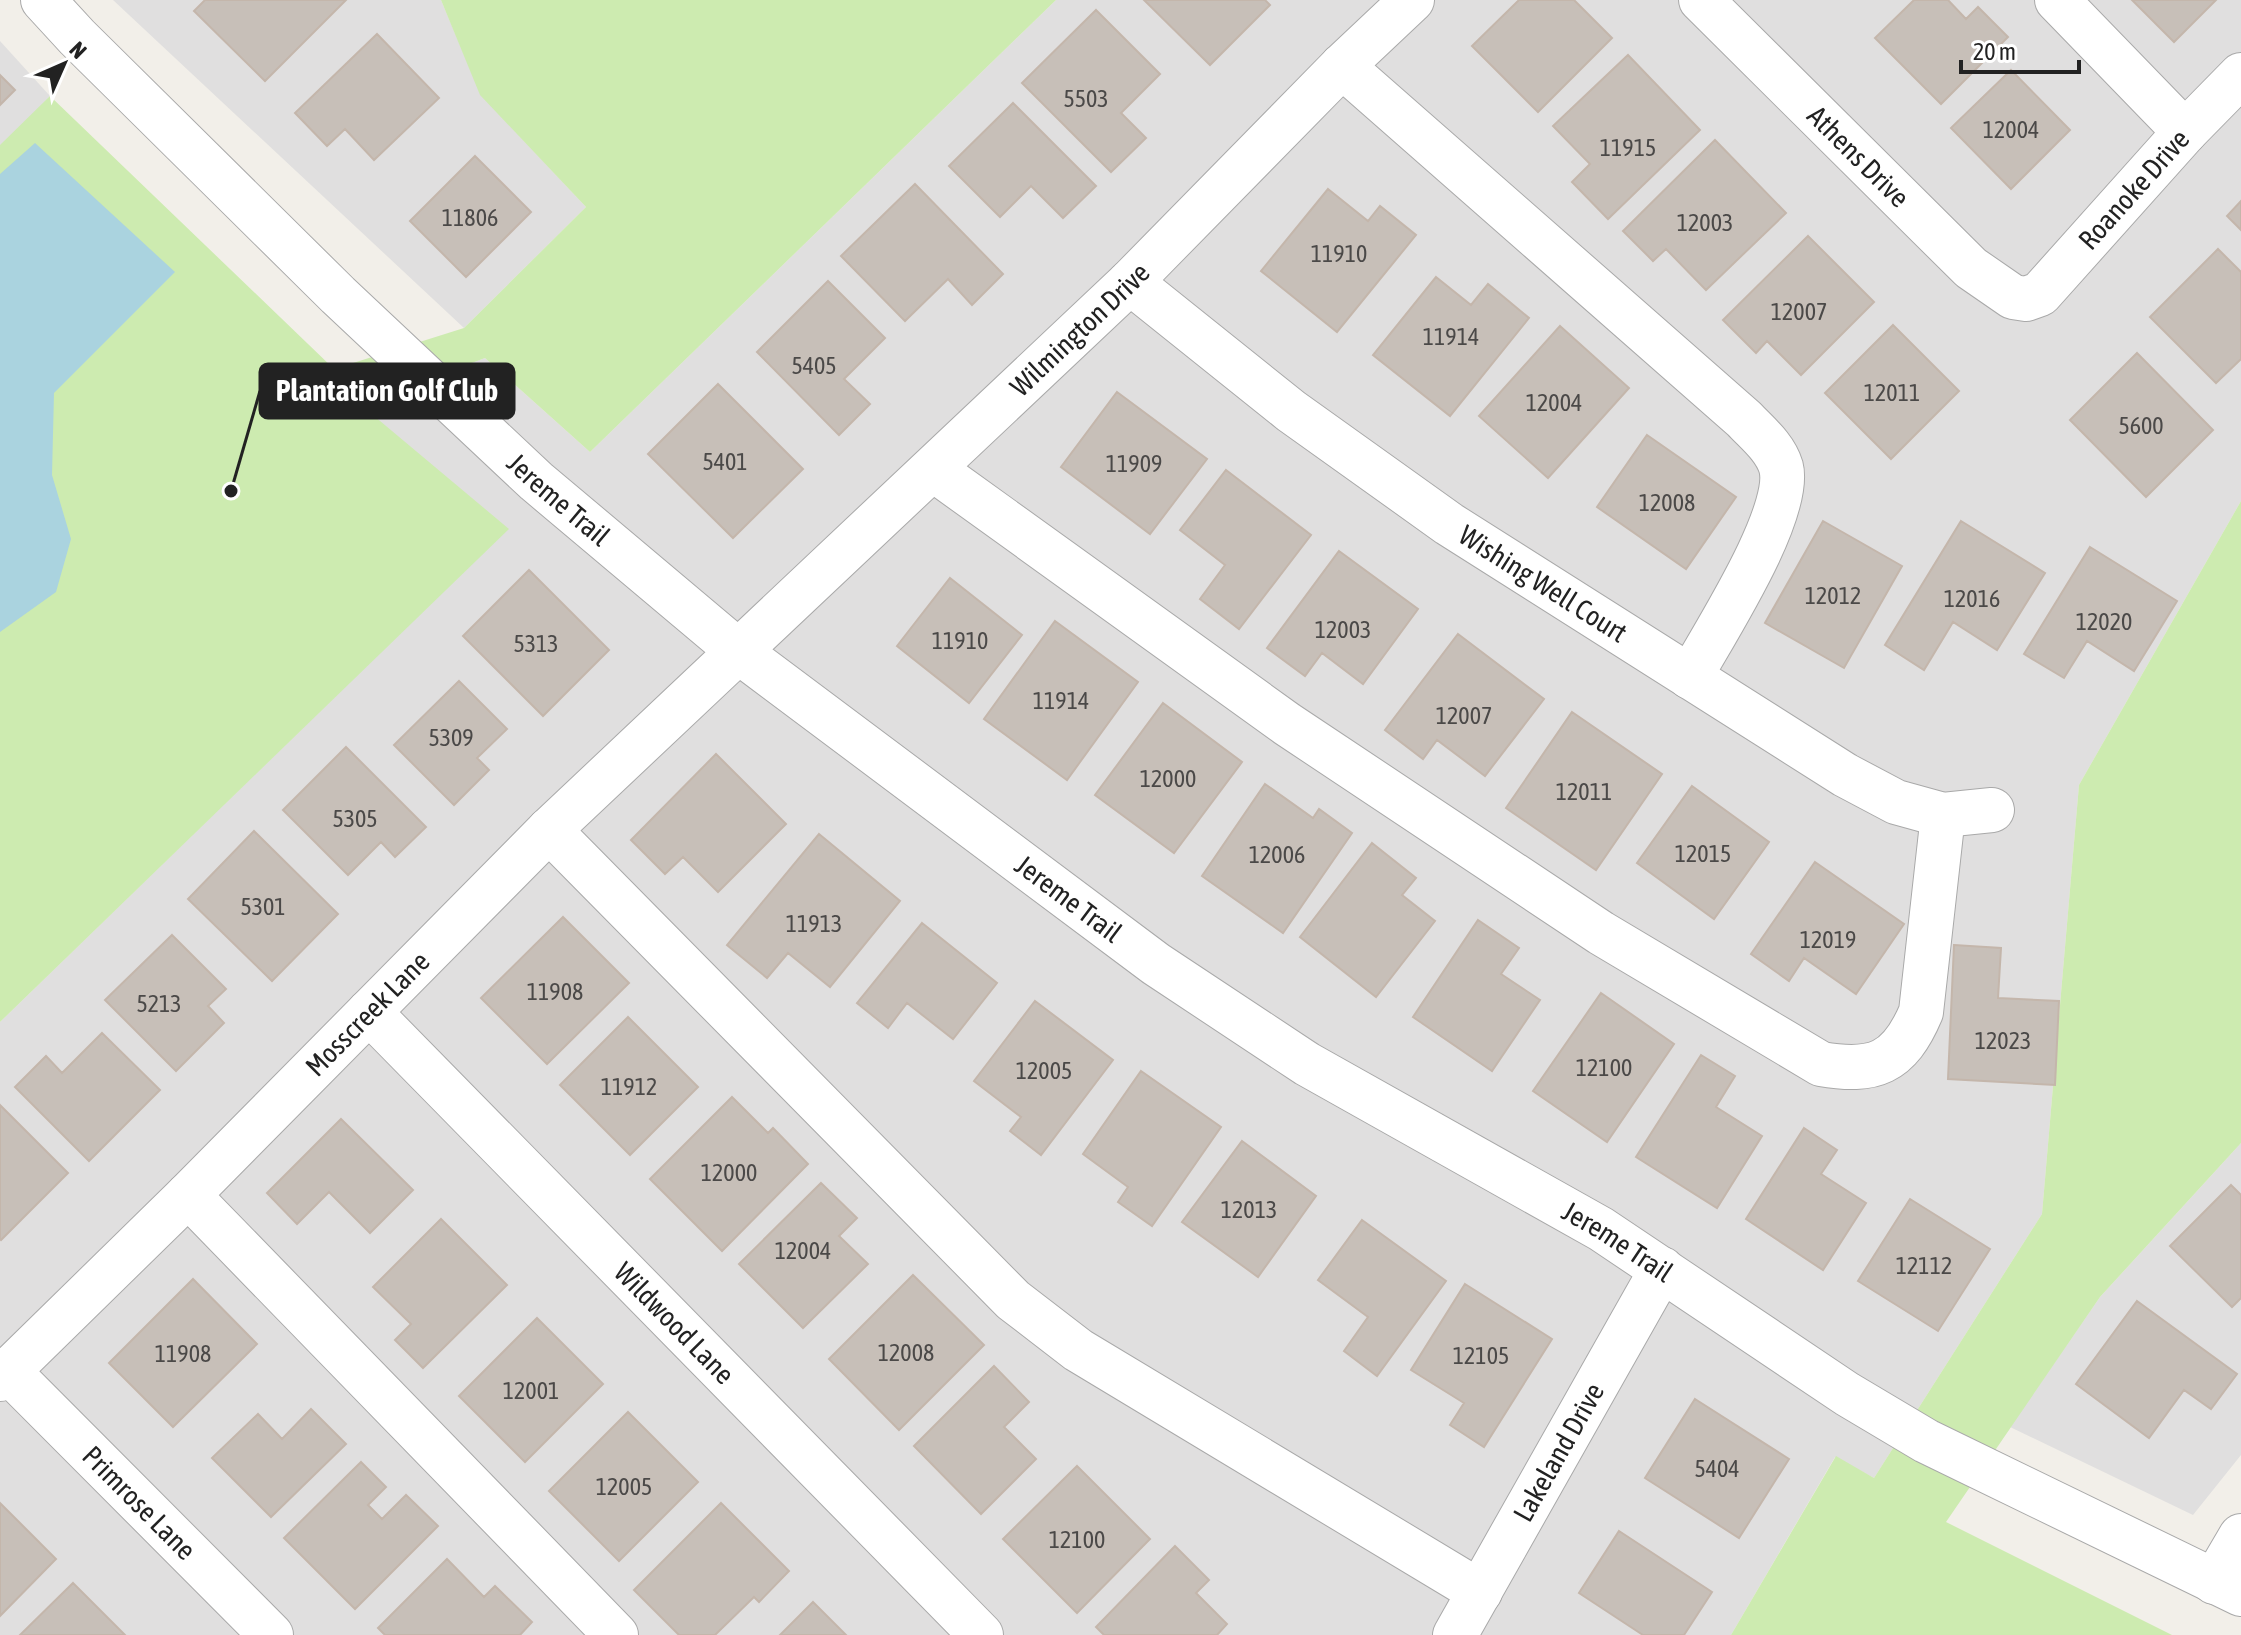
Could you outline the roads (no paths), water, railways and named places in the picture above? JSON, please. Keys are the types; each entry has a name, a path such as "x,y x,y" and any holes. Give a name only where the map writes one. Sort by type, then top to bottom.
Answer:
{"street":[{"name":"Jereme Trail","path":"43,0 416,370 536,481 738,651 1156,964 1307,1064 1601,1229 1847,1394 1926,1441 2228,1588"},
{"name":"Wilmington Drive","path":"738,651 1130,282 1342,66 1412,0"},
{"name":"Athens Drive","path":"1701,0 1971,268 2013,297 2026,299"},
{"path":"2057,0 2185,132"},
{"path":"1342,66 1768,443 1781,467 1782,493 1769,534 1690,677"},
{"name":"Roanoke Drive","path":"2026,299 2040,294 2057,277 2185,132 2241,75"},
{"name":"Wishing Well Court","path":"1130,282 1291,411 1449,524 1845,775 1896,802 1943,815 1992,810"},
{"path":"933,469 1300,733 1601,933 1821,1064 1868,1068 1894,1053 1914,1028 1921,1012 1943,815"},
{"name":"Mosscreek Lane","path":"4,1375 188,1195 549,830 738,651"},
{"path":"549,830 1013,1300 1078,1350 1480,1592"},
{"name":"Wildwood Lane","path":"369,1012 981,1635"},
{"path":"188,1195 616,1635"},
{"name":"Lakeland Drive","path":"1455,1635 1662,1269"},
{"name":"Primrose Lane","path":"4,1375 271,1635"},
{"path":"2228,1588 2241,1536"}],"water":[{"path":"35,143 175,272 54,393 52,475 71,539 56,592 0,632 0,174"}],"place":[{"name":"Plantation Golf Club","path":"231,491"}]}
